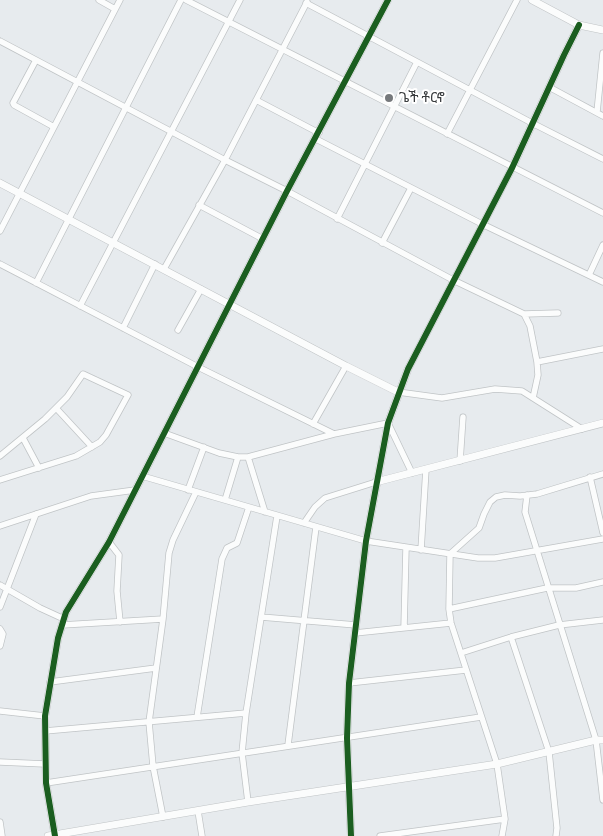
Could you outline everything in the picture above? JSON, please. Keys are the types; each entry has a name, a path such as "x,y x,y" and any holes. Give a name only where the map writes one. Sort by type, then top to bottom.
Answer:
{"street":[{"path":"99,0 115,9"},
{"path":"0,231 120,0"},
{"path":"36,283 181,0"},
{"path":"186,0 603,213"},
{"path":"80,306 240,0"},
{"path":"388,0 318,136 287,191 109,542 66,612 58,638 45,716 46,783 52,836 198,810 497,764 599,740"},
{"path":"446,134 518,0"},
{"path":"532,0 579,25 603,30"},
{"path":"164,269 225,160 307,2 603,159"},
{"path":"351,836 346,738 349,683 366,541 388,423 408,369 512,168 579,25"},
{"path":"0,41 453,280 524,314 558,314"},
{"path":"597,112 603,52"},
{"path":"36,60 13,103 54,127"},
{"path":"337,219 417,62"},
{"path":"549,87 603,116"},
{"path":"256,100 365,164 482,224 603,282"},
{"path":"0,183 398,392 442,398 506,388 522,391 582,429"},
{"path":"382,243 411,188"},
{"path":"199,205 263,239"},
{"path":"588,275 603,245"},
{"path":"0,264 198,367 334,434"},
{"path":"123,328 156,264"},
{"path":"178,330 201,288"},
{"path":"524,314 530,326 538,362 534,398"},
{"path":"538,362 603,350"},
{"path":"313,424 346,366"},
{"path":"0,456 67,398 83,374 128,395 106,435 92,447 76,456 0,480"},
{"path":"56,408 92,447"},
{"path":"460,461 463,417"},
{"path":"164,433 238,457 248,457 334,434 388,423"},
{"path":"388,423 412,473"},
{"path":"304,523 315,507 326,498 376,482 603,423"},
{"path":"23,438 39,468"},
{"path":"188,490 204,447"},
{"path":"225,500 238,457"},
{"path":"248,457 265,512"},
{"path":"421,550 426,469"},
{"path":"503,836 505,819 497,764 451,623 449,609 450,554 479,528 487,508 496,497 537,494 603,474"},
{"path":"142,476 366,541 406,548 487,558 603,539"},
{"path":"590,477 603,533"},
{"path":"0,526 91,496 135,490"},
{"path":"163,817 153,766 149,722 163,619 169,553 173,540 196,492"},
{"path":"526,495 525,512 538,551 547,588 599,740 603,800"},
{"path":"197,717 222,558 227,548 237,542 249,507"},
{"path":"0,608 36,514"},
{"path":"248,802 242,752 246,713 277,516"},
{"path":"288,745 316,527"},
{"path":"109,542 119,555 117,591 120,622"},
{"path":"404,628 406,548"},
{"path":"449,609 547,588 576,588 603,582"},
{"path":"0,585 63,622 120,622 163,619"},
{"path":"261,616 356,625"},
{"path":"460,653 511,637 559,625 603,620"},
{"path":"355,633 451,623"},
{"path":"0,629 3,634 0,646"},
{"path":"511,637 549,752 558,828 556,836"},
{"path":"50,682 156,668"},
{"path":"349,683 466,670"},
{"path":"0,711 45,716"},
{"path":"45,731 246,713"},
{"path":"46,783 481,717"},
{"path":"0,762 45,764"},
{"path":"198,810 202,836"},
{"path":"380,836 505,819"},
{"path":"0,822 2,836"}],"cycle path":[{"path":"55,836 46,783 45,716 58,638 66,612 109,542 287,191 388,0"},
{"path":"351,836 347,738 349,683 366,541 388,423 408,369 512,168 579,25"}],"place":[{"name":"ጌች ቶርኖ","path":"389,98"}]}
